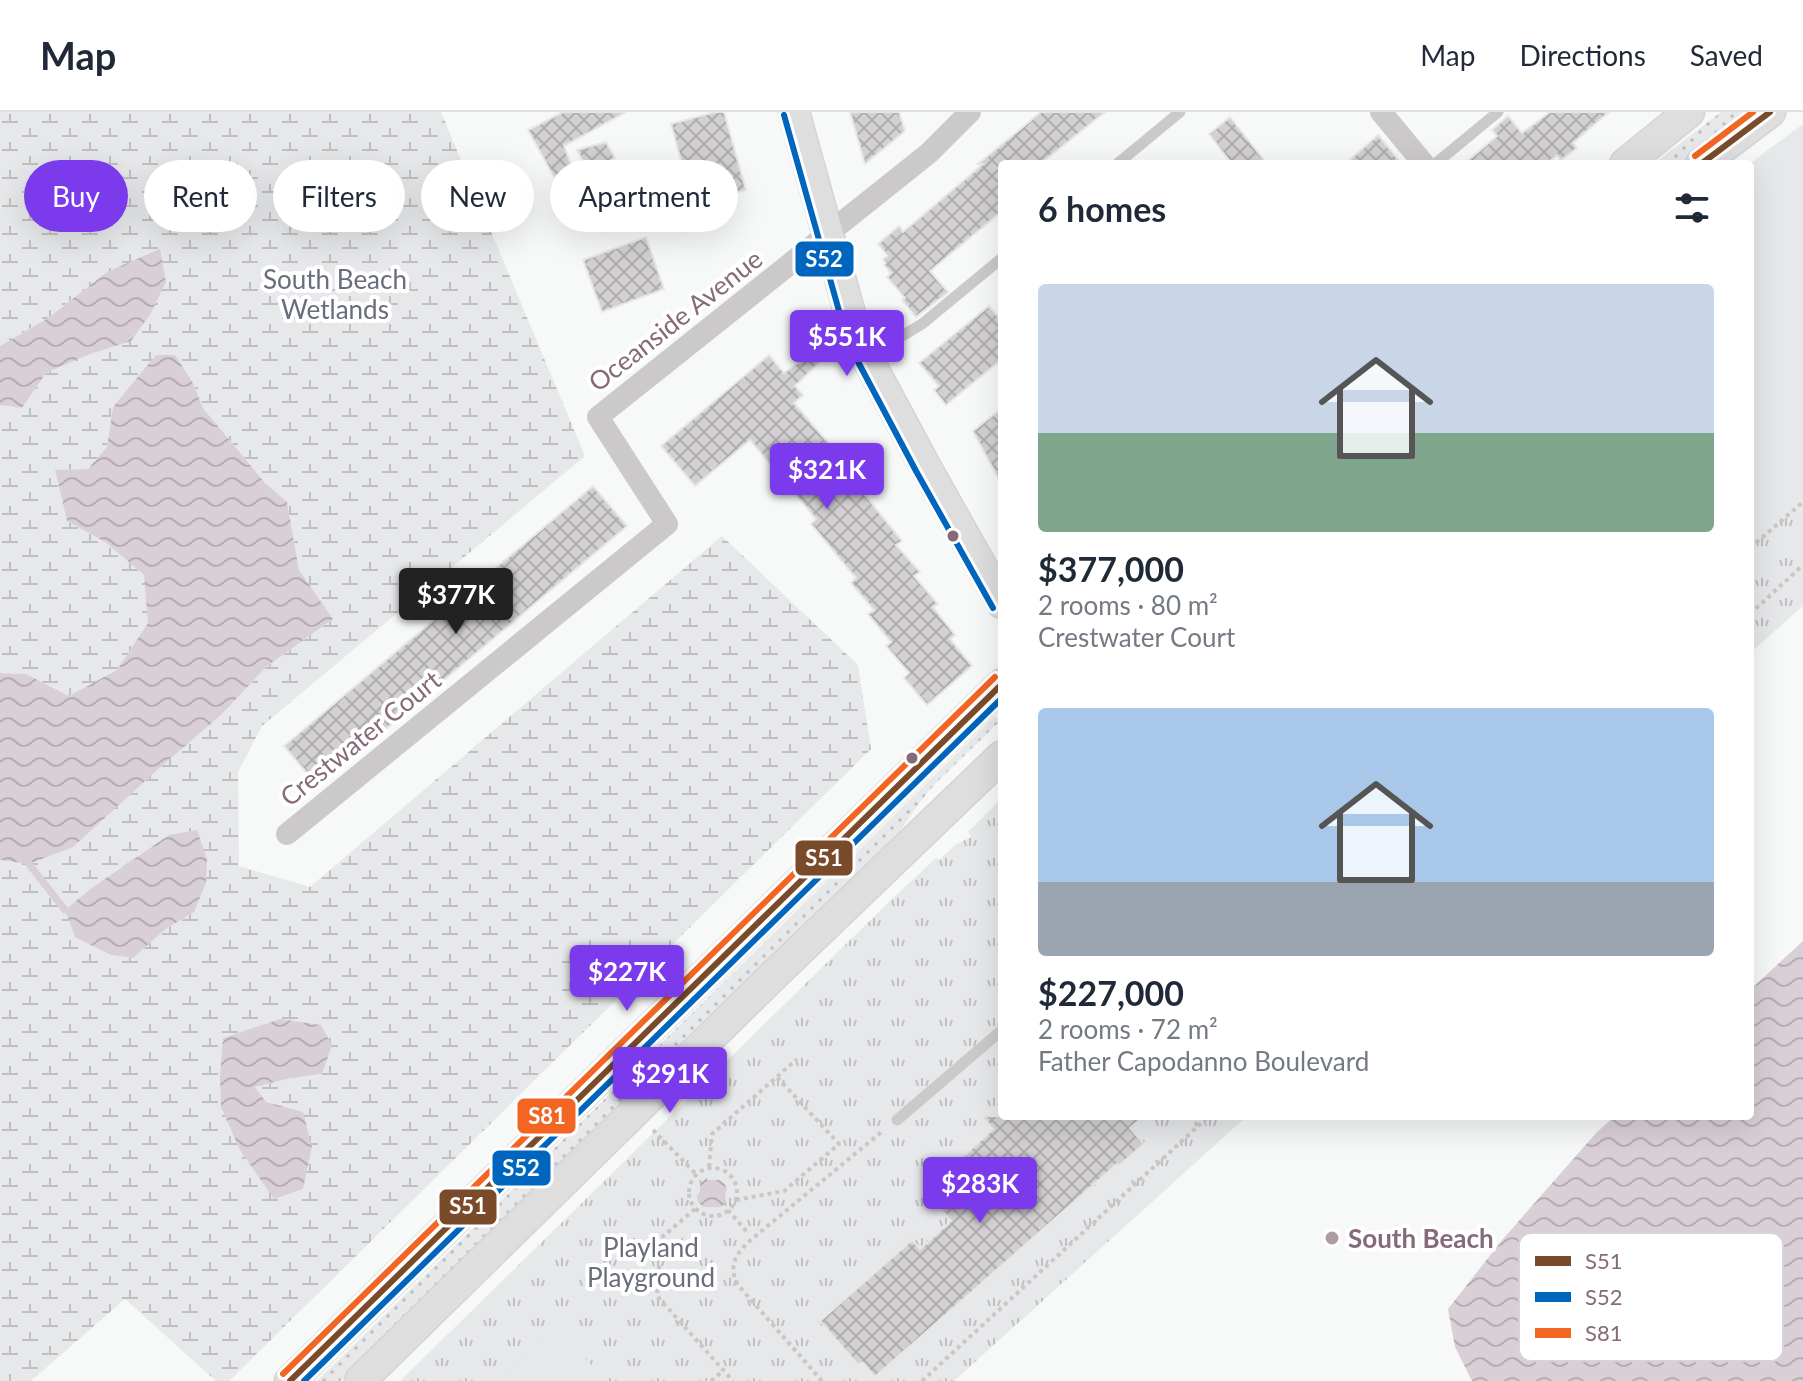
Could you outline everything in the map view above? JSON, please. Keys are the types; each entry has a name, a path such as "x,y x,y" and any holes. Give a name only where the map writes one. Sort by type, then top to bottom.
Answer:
{"main road":[{"path":"794,112 857,339 998,596"},
{"path":"1630,160 1689,112"},
{"path":"1706,160 1770,112"},
{"path":"290,1381 998,688"},
{"path":"360,1381 998,760"}],"street":[{"name":"Oceanside Avenue","path":"598,417 929,153 970,112"},
{"path":"1381,112 1421,160"},
{"name":"Crestwater Court","path":"287,834 667,524 598,417"}],"lane":[{"path":"1122,160 1180,112"},
{"path":"1440,160 1498,112"},
{"path":"867,358 922,324 998,261"},
{"path":"897,1120 998,1033"}],"path":[{"path":"1754,545 1803,502"},
{"path":"1754,610 1803,565"},
{"path":"709,1167 712,1134 797,1059"},
{"path":"736,1200 784,1191 839,1144 777,1077"},
{"path":"822,1381 738,1285 734,1277 734,1260 753,1238 897,1120"},
{"path":"1193,1120 1198,1126"},
{"path":"922,1381 1205,1120"},
{"path":"651,1128 696,1174"},
{"path":"709,1167 725,1170 731,1176 737,1192 736,1200 728,1210 717,1216 708,1216 695,1209 688,1188 696,1174 709,1167"},
{"path":"695,1209 661,1238 657,1296 733,1381"},
{"path":"728,1210 747,1232"},
{"path":"711,1381 723,1371"}],"green space":[{"name":"South Beach Wetlands","path":"0,112 441,112 461,160 421,160 421,232 491,232 585,456 262,726 238,772 239,866 310,887 722,536 858,665 871,749 229,1381 216,1381 125,1299 31,1381 0,1381 0,860 29,864 155,772 221,715 266,667 333,619 299,570 287,502 265,483 203,408 193,383 113,406 107,447 88,469 55,470 67,521 105,542 144,575 149,623 117,670 69,696 26,674 0,673 0,405 22,408 46,373 130,340 107,272 48,318 0,346","holes":["169,835 194,912 167,928 133,958 111,955 75,936 65,910 90,889","223,1039 322,1074 255,1087 266,1102 274,1199"]},
{"path":"1721,112 1749,112 1686,160 1658,160"},
{"path":"1803,124 1803,606 1754,649 1754,160"},
{"path":"1803,137 1803,483 1754,526 1754,173"},
{"path":"995,716 998,719 998,723 934,785 898,834 876,857 340,1381 317,1381"},
{"name":"Playland Playground","path":"998,802 998,1120 1243,1120 954,1381 400,1381 892,899 936,858 939,860 955,845 971,837 968,832"},
{"path":"557,1325 605,1381 501,1381 503,1378"}],"water":[{"path":"160,249 166,282 151,313 131,341 46,373 22,408 0,405 0,346 48,318 107,272"},
{"path":"156,355 175,355 193,383 203,408 265,483 287,502 299,570 333,619 266,667 221,715 73,847 29,864 0,860 0,673 26,674 69,696 117,670 148,623 144,575 105,542 67,521 55,470 88,469 107,447 113,407"},
{"path":"197,830 207,859 206,883 194,912 167,928 133,958 111,955 75,937 65,910 90,889 169,835"},
{"path":"1803,941 1803,1381 1472,1381 1455,1347 1448,1309 1503,1239 1597,1132 1610,1120 1754,1120 1754,986"},
{"path":"280,1019 321,1025 332,1045 322,1074 255,1087 266,1102 303,1112 312,1147 303,1189 274,1199 240,1150 221,1107 220,1076 223,1038"},
{"path":"704,1180 724,1183 727,1188 723,1206 703,1207 698,1202 700,1184"}],"building":[{"path":"563,112 626,112 564,146 569,160 550,160 550,170 528,130"},
{"path":"724,112 738,160 681,160 671,124"},
{"path":"850,112 899,112 905,131 865,164"},
{"path":"1041,112 1105,112 1045,160 998,160 998,214 930,271 948,292 916,317 887,277 891,273 883,259 888,256 878,244 899,226 903,232 983,164 978,164"},
{"path":"1550,112 1609,112 1573,143 1577,148 1561,160 1557,155 1551,160 1469,160 1497,136 1492,130 1508,116 1522,133"},
{"path":"1230,117 1264,160 1229,160 1209,134"},
{"path":"1378,135 1399,160 1350,160"},
{"path":"606,142 615,158 582,160 577,150"},
{"path":"738,162 746,190 738,192"},
{"path":"646,237 664,289 602,312 583,260"},
{"path":"989,306 998,316 998,362 946,405 934,390 939,386 919,363"},
{"path":"814,351 822,360 795,386 803,395 794,403 862,482 857,485 902,541 896,545 920,572 914,576 938,604 933,607 955,635 950,639 972,666 927,705 904,678 909,673 886,646 891,642 868,614 874,610 851,583 856,578 811,524 816,519 750,440 695,486 661,446 769,355 784,373"},
{"path":"998,411 998,478 973,431"},
{"path":"593,486 627,526 318,786 284,746"},
{"path":"982,1116 998,1116 998,1120 1139,1120 1130,1128 1144,1144 1119,1166 1117,1164 875,1377 862,1362 858,1365 820,1321 912,1240 920,1249 951,1221 923,1189 993,1129"}],"waterway":[{"path":"29,864 65,910"}],"transit line":[{"name":"S81","path":"1695,156 1753,112"},
{"name":"S51","path":"1706,160 1770,112"},
{"name":"S52","path":"784,115 848,343 993,608"},
{"name":"S81","path":"283,1374 995,677"},
{"name":"S51","path":"290,1381 998,688"},
{"name":"S52","path":"304,1381 998,702"}],"place":[{"name":"South Beach","path":"1332,1238"}]}
